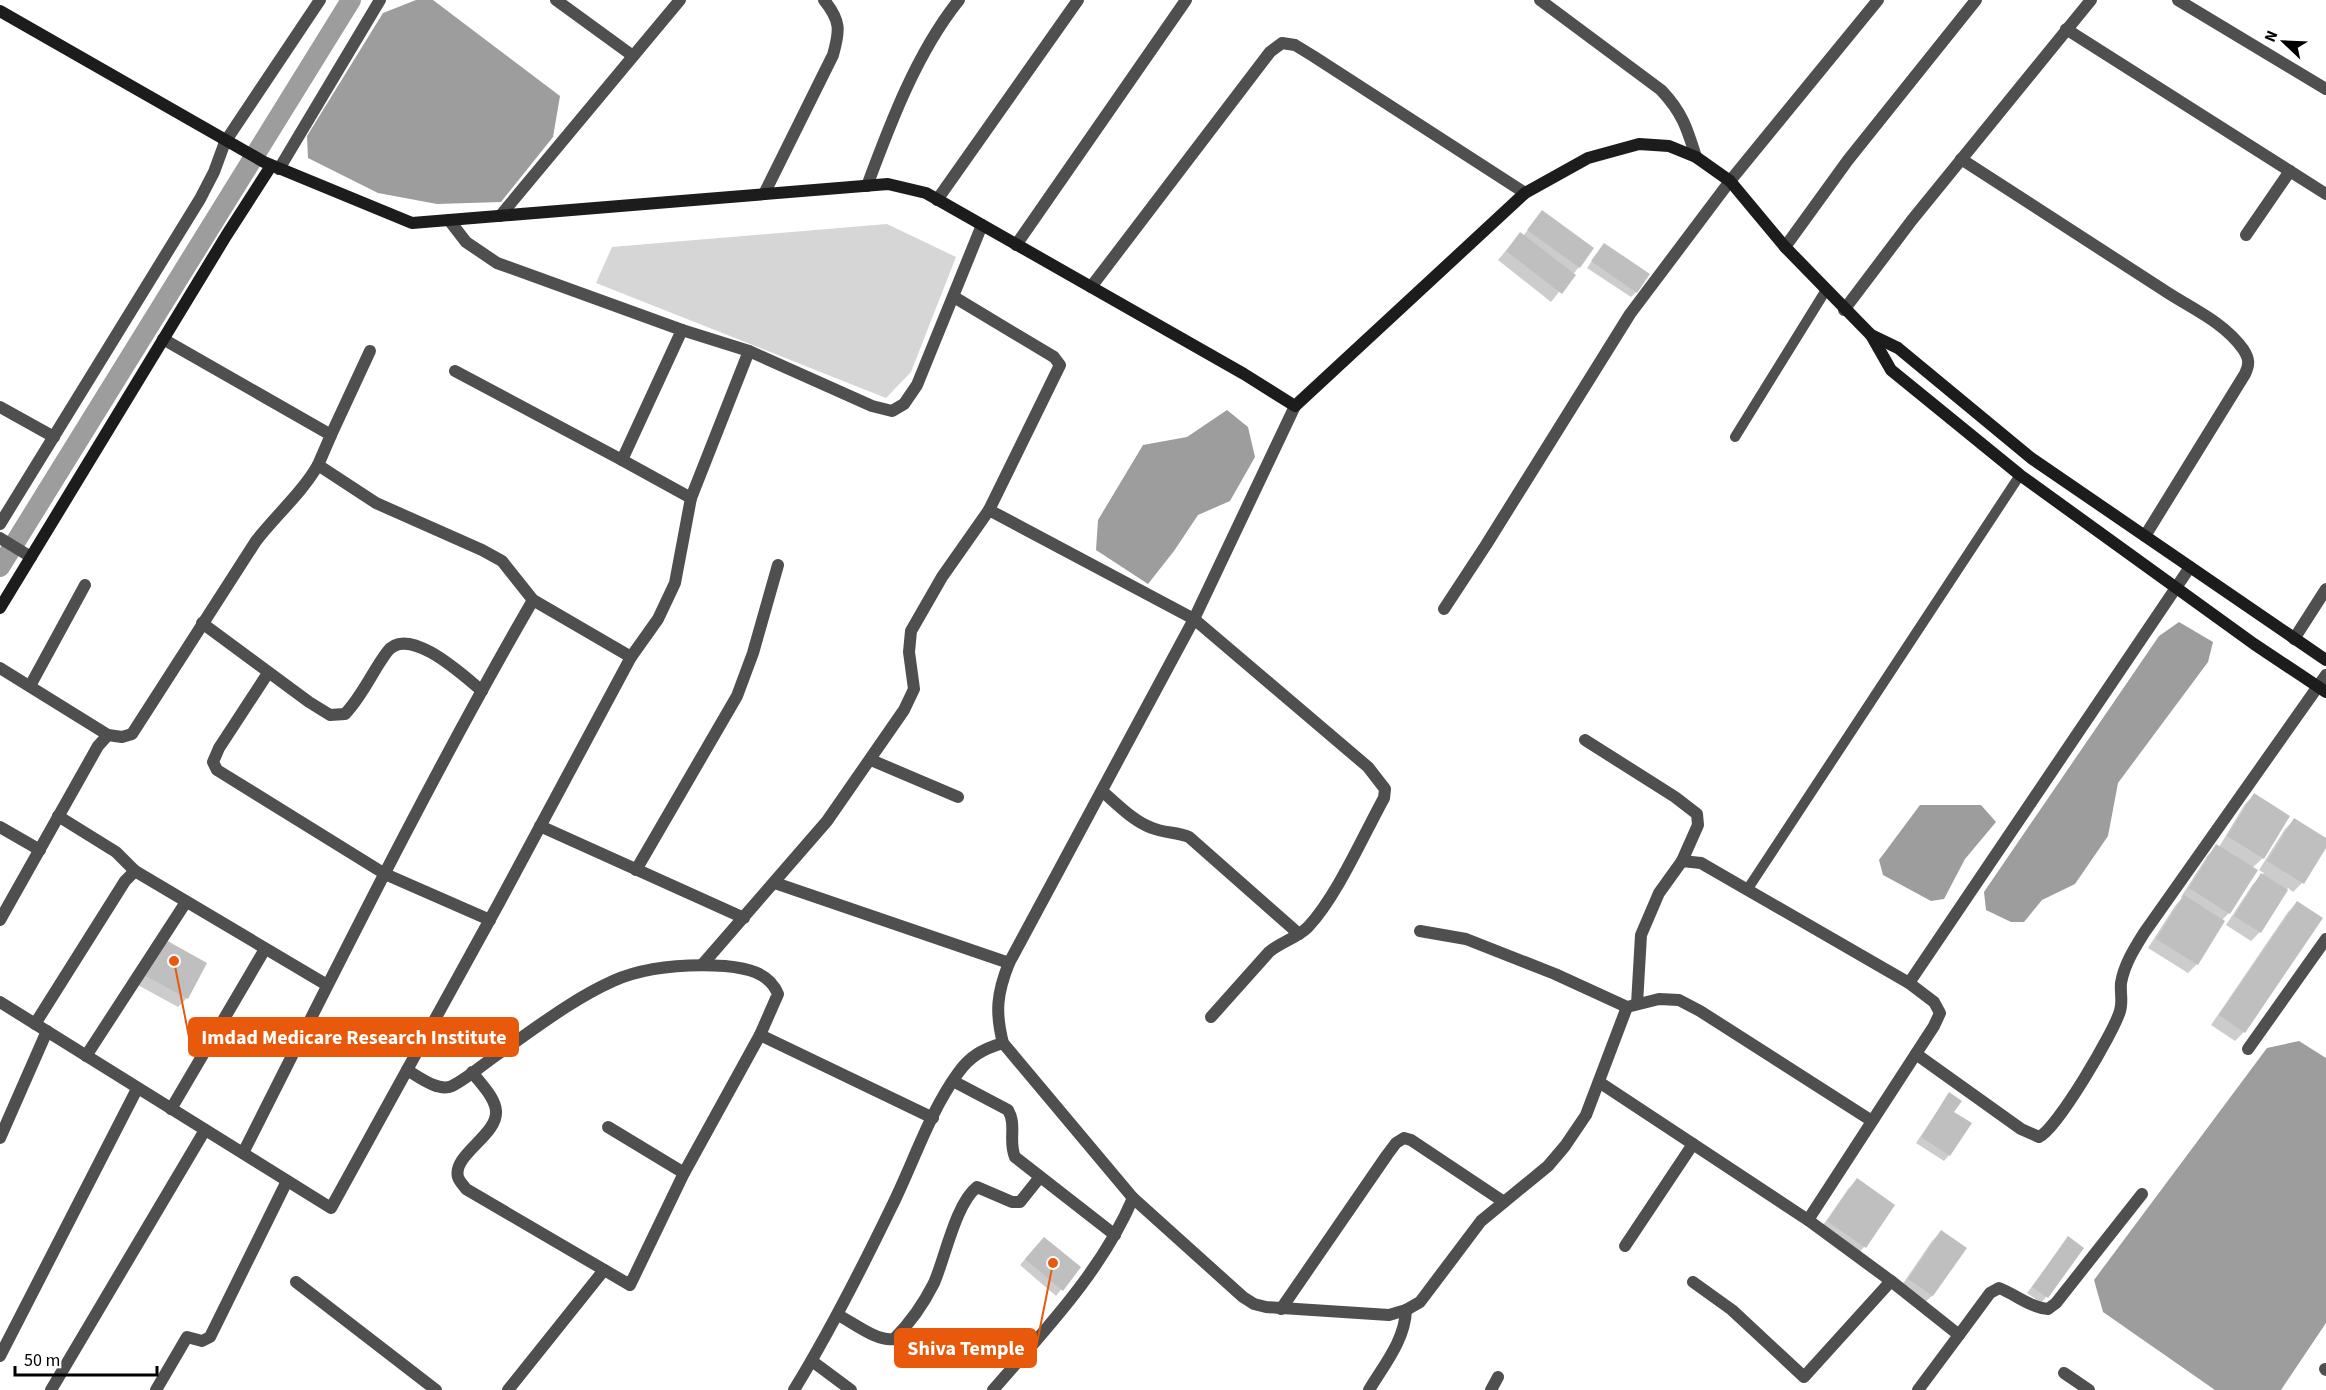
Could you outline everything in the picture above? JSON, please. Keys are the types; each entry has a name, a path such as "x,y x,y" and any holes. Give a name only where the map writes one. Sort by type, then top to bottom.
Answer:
{"main road":[{"path":"0,10 271,166 412,223 888,184 926,194 1244,374 1295,406 1526,193 1588,158 1639,144 1669,146 1696,157 1730,181 1785,247 1844,310 1871,335 1898,348 2031,458 2326,660"},
{"path":"0,608 27,554 271,166"},
{"path":"1871,335 1891,370 2020,475 2254,644 2322,690"}],"street":[{"path":"0,524 200,200 228,143 320,0"},
{"path":"271,166 380,0"},
{"path":"556,0 633,56"},
{"path":"500,216 680,0"},
{"path":"764,194 833,55 839,34 836,15 824,0"},
{"path":"867,186 888,131 925,52 946,16 959,0"},
{"path":"937,200 1078,0"},
{"path":"1016,244 1186,0"},
{"path":"1540,0 1661,90 1676,105 1686,123 1696,157"},
{"path":"1444,609 1630,314 1730,181 1878,0"},
{"path":"1785,247 1848,159 1976,0"},
{"path":"1844,310 1912,220 2091,0"},
{"path":"2178,0 2326,89"},
{"path":"2066,29 2326,194"},
{"path":"1091,287 1270,52 1282,43 1295,45 1313,56 1526,193"},
{"path":"1961,159 2069,226 2182,303 2213,320 2235,339 2248,357 2249,366 2245,374 2145,536"},
{"path":"2246,235 2290,171"},
{"path":"449,220 466,242 497,263 682,330 749,351 872,406 892,411 904,404 917,386 982,225"},
{"path":"702,965 827,820 904,710 914,689 909,652 911,631 942,577 989,510 1060,365 1054,357 954,297"},
{"path":"622,460 682,330"},
{"path":"164,339 331,435"},
{"path":"0,668 108,735 122,737 132,734 256,541 272,520 307,484 318,465 370,351"},
{"path":"0,1002 331,1208 490,920 631,657 658,619 675,583 691,498 749,351"},
{"path":"455,371 691,498"},
{"path":"1295,406 1194,620 1009,963 1000,985 997,1004 997,1022 1003,1043 1133,1198 1243,1297 1254,1304 1281,1309 1389,1315 1406,1310 1420,1302 1481,1221 1548,1166 1586,1115 1632,1006 1641,935 1659,893 1682,861 1698,825 1697,814 1675,797 1585,740"},
{"path":"0,407 54,437"},
{"path":"318,465 376,503 482,550 501,561 533,600 631,657"},
{"path":"989,510 1194,620 1355,755 1368,767 1385,789 1384,798 1320,912 1299,934 1269,952 1211,1017"},
{"path":"2,540 27,554"},
{"path":"636,870 737,696 753,653 778,565"},
{"path":"1909,983 2190,567"},
{"path":"30,686 85,585"},
{"path":"2294,639 2326,589"},
{"path":"243,1153 385,874 533,600"},
{"path":"202,623 268,673 330,715 345,714 356,703 389,649 399,643 418,646 434,654 449,663 482,691"},
{"path":"268,673 219,748 213,762 217,770 385,874 490,920"},
{"path":"1916,1054 2021,1130 2031,1136 2039,1137 2046,1134 2070,1101 2121,1010 2121,984 2132,952 2160,907 2281,741 2322,690 2326,675"},
{"path":"0,920 98,746 108,735"},
{"path":"871,760 958,797"},
{"path":"1102,791 1144,825 1154,830 1179,833 1189,837 1299,934"},
{"path":"58,816 116,852 135,871 327,986"},
{"path":"540,826 744,918"},
{"path":"0,827 39,850"},
{"path":"1682,861 1701,863 1909,983 1934,1002 1940,1013 1934,1026 1808,1220"},
{"path":"36,1024 125,881 135,871"},
{"path":"775,883 1009,963"},
{"path":"86,1056 186,902"},
{"path":"1420,932 1466,939 1632,1006 1659,999 1679,1000 1700,1011 1872,1122"},
{"path":"2248,1050 2326,939"},
{"path":"171,1109 265,949"},
{"path":"407,1070 440,1088 452,1086 472,1072 545,1022 614,981 647,971 702,965 748,968 775,985 778,994 760,1035 684,1173 630,1285 466,1189 458,1177 459,1165 495,1123 496,1110 491,1098 472,1072"},
{"path":"0,1137 47,1031"},
{"path":"760,1035 933,1118"},
{"path":"795,1390 838,1315 953,1081 972,1057 985,1048 1003,1043"},
{"path":"953,1081 1008,1110 1012,1117 1011,1148 1015,1157 1115,1235"},
{"path":"1599,1082 1808,1220 1959,1335"},
{"path":"0,1356 138,1089"},
{"path":"608,1127 684,1173"},
{"path":"51,1390 205,1130"},
{"path":"1281,1309 1391,1149 1404,1138 1411,1140 1504,1202"},
{"path":"1625,1246 1693,1144"},
{"path":"838,1315 876,1337 887,1341 894,1340 928,1294 962,1207 971,1192 977,1187 1012,1202 1020,1202 1040,1177"},
{"path":"156,1390 187,1336 202,1341 210,1337 287,1182"},
{"path":"1918,1390 1990,1293 1999,1288 2039,1308 2048,1309 2056,1303 2142,1194"},
{"path":"993,1390 1072,1296 1115,1235 1133,1198"},
{"path":"508,1390 604,1270"},
{"path":"1693,1282 1732,1310 1804,1377 1890,1281"},
{"path":"296,1282 436,1390"},
{"path":"1369,1390 1398,1342 1405,1323 1406,1310"},
{"path":"812,1361 851,1390"},
{"path":"2064,1373 2089,1390"},
{"path":"1491,1390 1498,1377"}],"lane":[{"path":"1735,437 1826,290"},
{"path":"1748,890 2020,475"}],"shaded area":[{"path":"416,0 433,0 560,96 553,137 501,202 437,204 378,193 308,158 307,136 383,13"},
{"path":"887,224 956,257 911,372 886,398 596,283 612,247"},
{"path":"1227,410 1248,427 1255,457 1230,501 1198,515 1148,584 1096,550 1098,520 1143,445 1187,437"},
{"path":"2179,622 2213,642 2208,662 2118,783 2108,836 2075,884 2042,900 2024,922 2011,922 1986,910 1984,892 2159,636"},
{"path":"1920,805 1981,805 1996,822 1965,859 1944,899 1931,901 1883,875 1879,860"},
{"path":"2299,1041 2326,1058 2326,1323 2281,1390 2215,1390 2103,1312 2094,1280 2267,1048"}],"building":[{"path":"1542,210 1594,248 1580,268 1527,230"},
{"path":"1520,232 1576,275 1562,294 1506,251"},
{"path":"1604,243 1650,274 1637,293 1591,261"},
{"path":"2254,793 2290,816 2264,859 2227,836"},
{"path":"2294,818 2326,838 2326,848 2304,884 2267,861"},
{"path":"2216,844 2258,870 2230,914 2189,888"},
{"path":"2261,873 2288,890 2261,933 2234,916"},
{"path":"2184,895 2225,921 2198,965 2156,939"},
{"path":"2297,901 2323,918 2245,1033 2219,1015"},
{"path":"164,939 207,963 188,999 144,975"},
{"path":"1949,1092 1962,1101 1954,1112 1972,1123 1950,1156 1921,1137"},
{"path":"1857,1178 1895,1205 1866,1248 1827,1221"},
{"path":"1941,1230 1967,1248 1933,1296 1908,1279"},
{"path":"2068,1236 2084,1248 2048,1298 2032,1287"},
{"path":"1044,1237 1081,1267 1063,1291 1025,1259"}],"waterway":[{"path":"0,567 351,0"}],"place":[{"name":"Imdad Medicare Research Institute","path":"174,961"},
{"name":"Shiva Temple","path":"1053,1263"}]}
